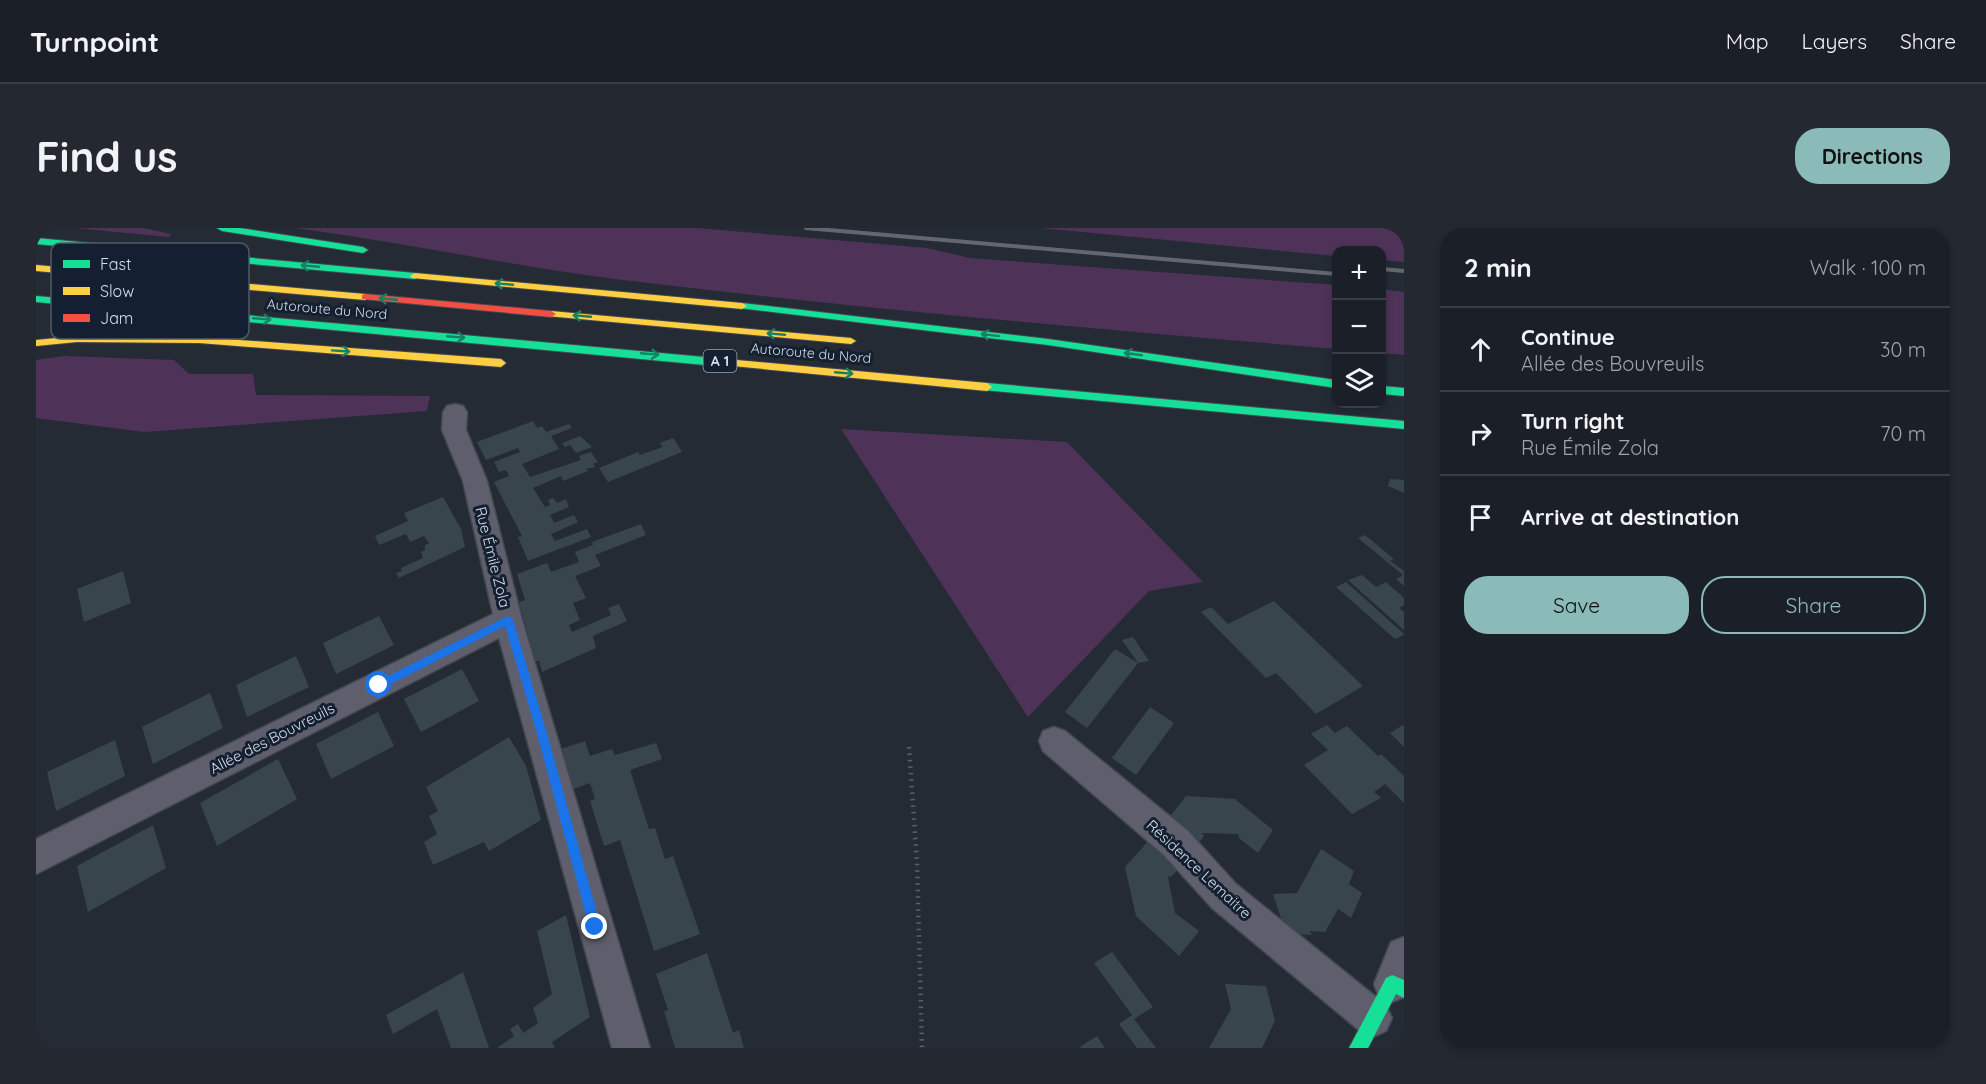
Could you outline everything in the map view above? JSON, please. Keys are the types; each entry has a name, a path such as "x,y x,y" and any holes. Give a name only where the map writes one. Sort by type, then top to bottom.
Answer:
{"main road":[{"path":"222,228 372,252"},
{"path":"36,241 58,243"},
{"path":"249,261 750,307 1048,342 1332,384"},
{"path":"476,267 750,307"},
{"name":"Autoroute du Nord","path":"36,268 51,269"},
{"name":"Autoroute du Nord","path":"249,287 860,342"},
{"name":"Autoroute du Nord","path":"36,299 51,300"},
{"name":"Autoroute du Nord","path":"249,319 1404,425"},
{"path":"195,339 513,364"},
{"path":"36,343 94,340 165,344 199,340"},
{"path":"1098,364 1332,385"},
{"path":"1386,390 1404,392"},
{"path":"1198,420 1404,435"},
{"path":"1366,1033 1400,976"}],"street":[{"name":"Rue Émile Zola","path":"455,412 454,430 475,481 508,620 631,1048"},
{"name":"Allée des Bouvreuils","path":"36,856 508,620"},
{"name":"Résidence Lemaitre","path":"1054,741 1176,843 1224,896 1366,1033"}],"path":[{"path":"909,747 916,862 922,1048"}],"shaded area":[{"path":"75,228 143,228 171,234 169,237"},
{"path":"296,228 697,228 927,248 970,258 1332,285 1332,349 979,318 623,280"},
{"path":"1040,228 1404,228 1404,262 1386,260 1386,246 1332,246 1332,256"},
{"path":"1386,290 1404,292 1404,355 1386,353"},
{"path":"64,356 174,360 189,374 253,374 256,395 430,396 427,411 144,432 36,418 36,360"},
{"path":"841,429 1067,442 1203,582 1149,591 1028,717"}],"building":[{"path":"533,421 537,428 542,426 546,432 569,424 572,428 551,436 559,449 522,464 530,477 581,460 579,456 591,452 598,462 593,464 595,467 586,469 588,471 563,481 561,476 533,488 545,507 550,505 548,500 553,498 557,503 566,499 569,507 550,515 554,523 574,515 578,522 551,534 555,541 587,529 591,537 528,561 518,537 522,536 494,482 509,476 506,470 499,472 494,462 520,452 518,448 486,460 477,442"},
{"path":"580,436 592,447 576,453 570,445 565,447 562,443"},
{"path":"673,438 682,452 608,482 599,468 638,452 640,455 663,447 660,443"},
{"path":"1390,479 1404,480 1404,493 1388,486"},
{"path":"443,497 461,529 465,547 399,578 396,573 402,571 401,568 423,558 421,552 429,543 424,536 410,542 406,534 379,545 375,536 408,521 404,513"},
{"path":"641,524 646,535 595,555 601,566 575,576 586,598 573,603 580,620 569,625 572,632 611,615 608,608 619,604 627,621 593,636 596,648 542,672 539,661 535,661 519,602 525,600 517,574 547,563 551,572 579,562 575,552 593,545 592,542"},
{"path":"1365,535 1394,559 1390,561 1404,571 1404,586 1396,579 1403,575 1358,538"},
{"path":"123,571 131,603 84,622 77,589"},
{"path":"1362,575 1376,587 1386,582 1404,598 1404,605 1399,608 1404,612 1404,630 1348,580"},
{"path":"1346,582 1404,635 1395,639 1336,587"},
{"path":"1274,601 1363,686 1316,714 1276,673 1266,678 1201,612 1211,607 1228,624"},
{"path":"379,616 394,645 336,674 323,643"},
{"path":"1133,637 1149,661 1138,663 1122,640"},
{"path":"1115,649 1138,663 1087,728 1065,712"},
{"path":"296,656 309,687 247,717 236,685"},
{"path":"462,669 479,701 421,732 404,699"},
{"path":"210,693 223,728 153,764 142,727"},
{"path":"1150,707 1174,723 1136,775 1112,758"},
{"path":"378,712 394,746 331,779 316,744"},
{"path":"1327,725 1335,733 1347,726 1378,756 1381,754 1404,776 1404,803 1385,784 1374,792 1381,798 1352,814 1304,765 1328,750 1311,734"},
{"path":"1404,726 1404,747 1390,733"},
{"path":"509,737 526,766 541,820 489,851 484,842 433,865 424,842 437,834 429,816 438,811 426,787"},
{"path":"115,740 125,776 56,811 47,772"},
{"path":"585,741 590,756 612,749 615,755 656,743 662,759 630,770 649,829 655,828 665,859 673,856 700,934 654,951 620,840 604,846 590,801 595,799 590,783 571,790 561,749"},
{"path":"278,759 297,799 217,846 200,803"},
{"path":"1186,796 1235,799 1273,830 1258,853 1239,838 1238,834 1202,833 1204,836 1195,848 1165,823"},
{"path":"153,825 166,868 88,912 77,866"},
{"path":"1151,838 1182,864 1172,876 1168,877 1175,913 1199,931 1179,956 1136,916 1125,867"},
{"path":"1321,849 1354,871 1349,884 1362,893 1351,918 1338,909 1325,932 1310,931 1312,935 1286,933 1273,894 1297,893"},
{"path":"566,915 590,1017 552,1042 555,1048 497,1048 514,1036 510,1029 518,1024 523,1033 538,1023 533,1008 552,994 537,931"},
{"path":"1112,952 1153,1007 1134,1019 1156,1048 1137,1048 1119,1024 1132,1015 1094,963"},
{"path":"707,953 733,1033 739,1030 744,1048 675,1048 664,1011 668,1010 656,974"},
{"path":"463,972 489,1048 451,1048 437,1009 393,1034 386,1015"},
{"path":"1225,984 1266,986 1275,1021 1262,1048 1209,1048 1231,1009"},
{"path":"1097,1036 1105,1048 1080,1047"}],"railway":[{"path":"806,228 1332,274"},
{"path":"1386,269 1404,271"}],"traffic: fast":[{"path":"222,228 363,250"},
{"path":"36,241 58,243"},
{"path":"249,261 415,276"},
{"path":"36,299 51,300"},
{"path":"742,306 1048,342 1332,383"},
{"path":"249,319 726,363"},
{"path":"987,387 1404,425"},
{"path":"1386,390 1404,392"},
{"path":"1358,1048 1392,984 1404,989"}],"traffic: slow":[{"path":"36,268 51,269"},
{"path":"415,276 742,306"},
{"path":"249,287 365,297"},
{"path":"551,314 851,341"},
{"path":"36,343 77,339 199,340 501,363"},
{"path":"726,363 987,387"}],"traffic: jam":[{"path":"365,297 551,314"}],"route":[{"path":"379,685 508,620 595,927"}]}
